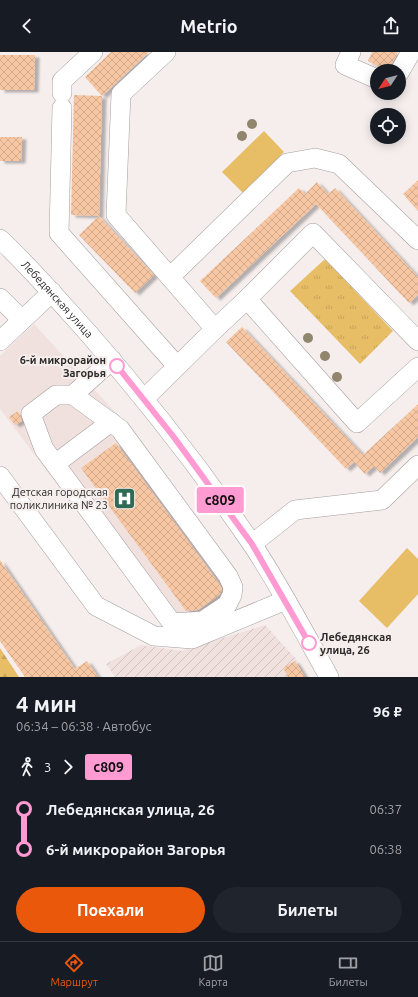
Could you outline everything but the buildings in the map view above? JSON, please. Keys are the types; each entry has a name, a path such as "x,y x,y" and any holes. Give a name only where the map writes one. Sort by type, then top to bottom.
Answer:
{"street":[{"path":"93,52 62,81 59,233 177,366"},
{"path":"166,52 121,94 116,215 215,329"},
{"path":"351,52 345,65 370,76"},
{"path":"404,64 411,52"},
{"path":"170,277 287,163 315,158 339,164 418,240"},
{"path":"144,399 313,233 418,341"},
{"name":"Лебедянская улица","path":"0,239 52,292 112,360 173,436 252,544 286,600 329,677"},
{"path":"0,341 52,292"},
{"path":"0,298 22,320"},
{"path":"247,298 357,423 418,367"},
{"path":"73,395 112,360"},
{"path":"56,395 73,395 112,422 120,429 228,576 233,587 232,595 227,605 203,621 172,623 44,449 31,414 56,395"},
{"path":"55,464 112,422"},
{"path":"252,544 295,510 382,500 418,465"},
{"path":"0,476 96,606 154,636 192,639 286,600"}],"shaded area":[{"name":"Детская городская поликлиника № 23","path":"34,324 125,423 239,597 166,629 0,409 0,356"},
{"path":"265,625 296,659 306,677 115,677 106,664 141,645 181,651"}],"green space":[{"path":"264,131 284,152 243,193 222,172"},
{"path":"325,259 393,331 360,364 290,291"},
{"path":"407,548 418,559 418,594 387,628 359,601"},
{"path":"0,648 19,677 0,677"}],"bus line":[{"name":"с809","path":"117,366 173,436 252,544 278,586 309,643"}],"place":[{"name":"6-й микрорайон Загорья","path":"117,366"},
{"name":"Детская городская поликлиника № 23","path":"124,498"},
{"name":"Лебедянская улица, 26","path":"309,643"}]}
